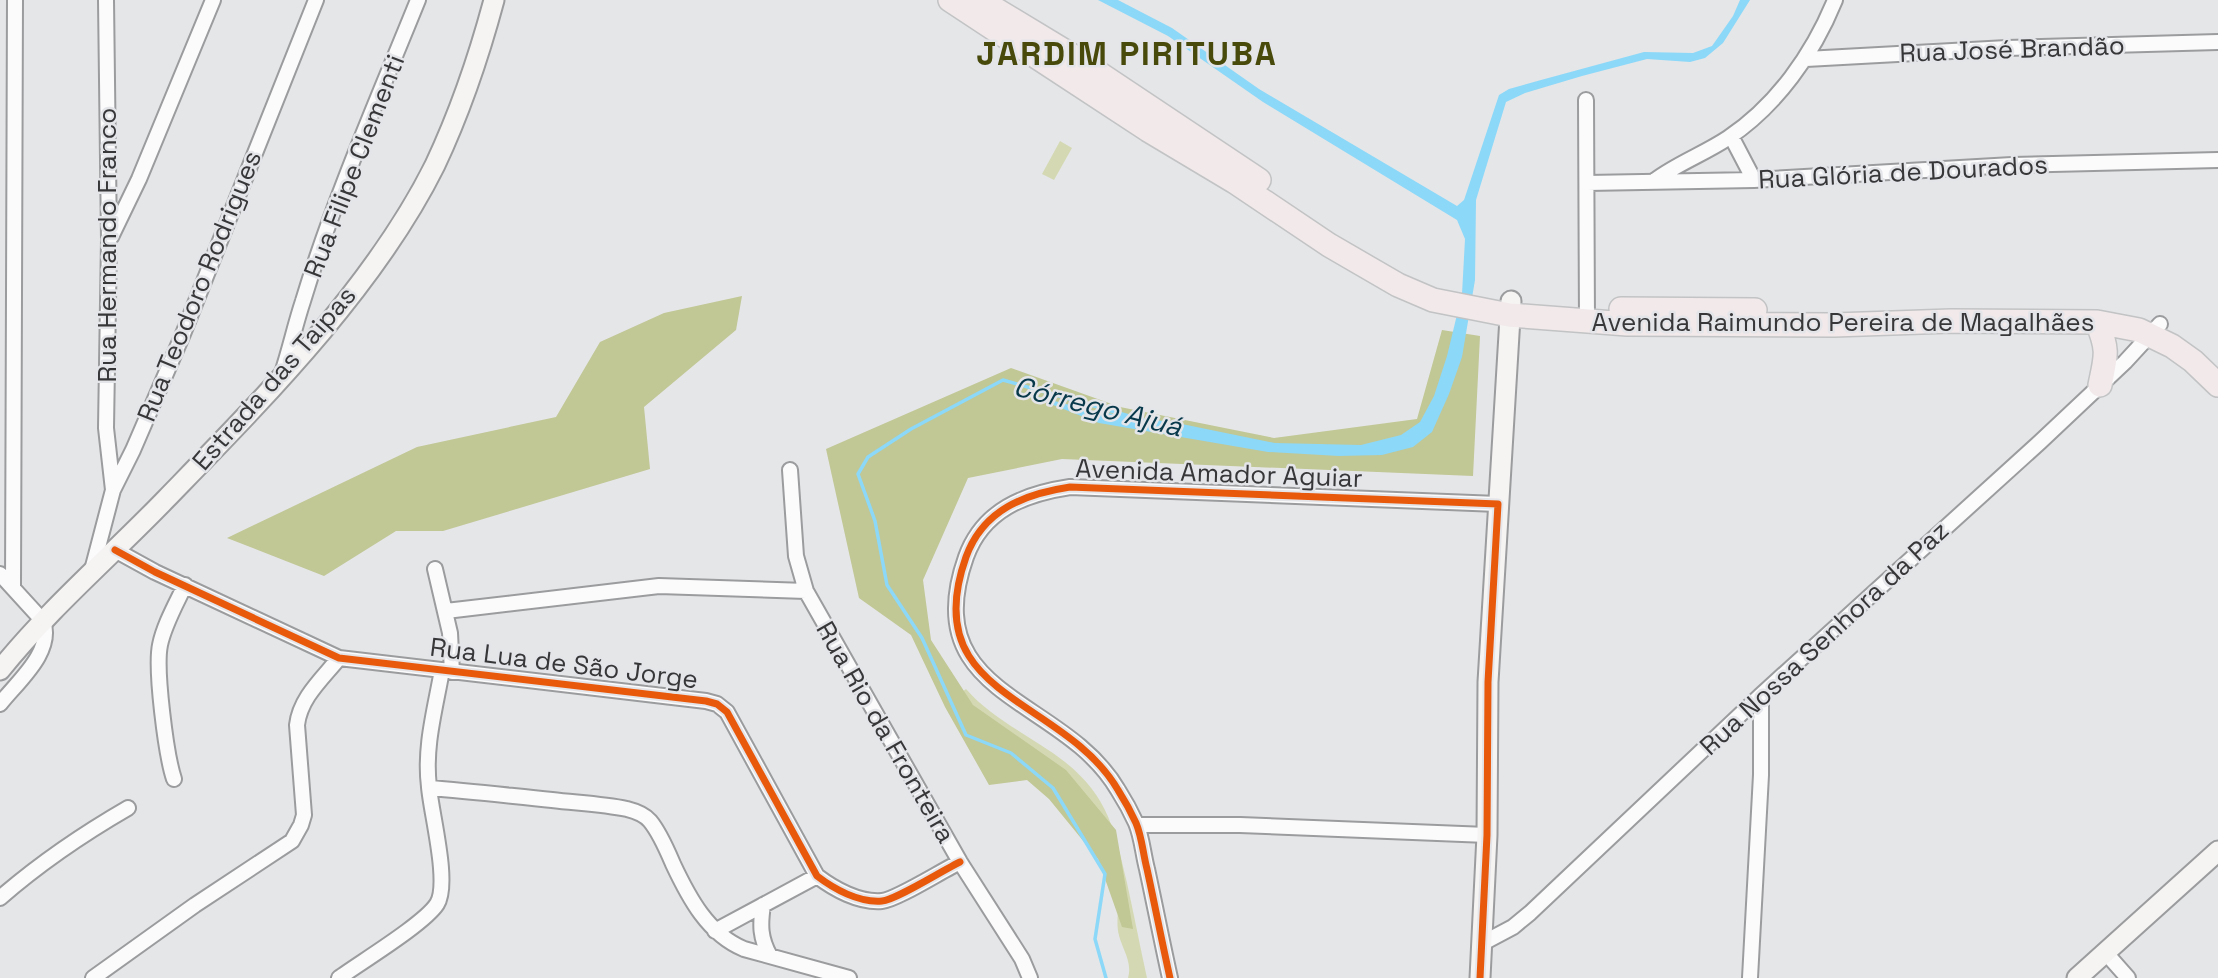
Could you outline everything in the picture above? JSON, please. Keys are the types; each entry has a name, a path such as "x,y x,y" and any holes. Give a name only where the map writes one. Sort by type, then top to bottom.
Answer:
{"main road":[{"name":"Avenida Raimundo Pereira de Magalhães","path":"950,0 1147,130 1235,182 1350,258 1413,293 1510,308 1737,326 2097,321 2139,330 2155,329 2183,335 2218,366"},
{"name":"Avenida Raimundo Pereira de Magalhães","path":"980,0 1076,58 1393,267 1455,299"},
{"name":"Avenida Raimundo Pereira de Magalhães","path":"1587,315 1902,308 2087,309 2126,313 2155,329 2218,385"},
{"path":"2097,321 2107,352 2100,385"}],"street":[{"path":"13,588 15,0"},
{"name":"Rua Hermando Franco","path":"106,0 109,240 106,417 113,490"},
{"path":"109,240 144,167 213,0"},
{"name":"Rua Teodoro Rodrigues","path":"90,575 113,490 183,334 316,0"},
{"name":"Rua Filipe Clementi","path":"282,375 302,302 319,254 418,0"},
{"name":"Estrada das Taipas","path":"0,670 43,621 166,499 320,334 412,205 434,166 471,77 494,0"},
{"path":"1653,181 1731,136 1780,91 1806,59 1835,0"},
{"name":"Rua José Brandão","path":"1806,59 2007,48 2218,42"},
{"path":"1586,100 1587,315"},
{"path":"1731,136 1754,180"},
{"name":"Rua Glória de Dourados","path":"1587,183 1754,180 2012,165 2218,160"},
{"path":"1480,978 1486,835 1488,682 1510,308"},
{"name":"Rua Nossa Senhora da Paz","path":"1481,944 1513,927 1530,913 1761,695 2040,442 2155,329"},
{"name":"Rua Rio da Fronteira","path":"790,470 796,556 806,591 960,862 1022,959 1030,978"},
{"name":"Avenida Amador Aguiar","path":"1170,978 1137,825 1117,788 1097,760 1072,738 988,681 972,663 960,641 955,615 957,582 970,547 983,527 1017,500 1070,487 1498,504"},
{"name":"Rua Lua de São Jorge","path":"115,550 339,658 717,704 727,712 817,876"},
{"path":"339,978 424,917 441,897 441,867 426,762 428,741 447,671 450,633 435,569"},
{"path":"0,574 46,627 44,646 0,704"},
{"path":"174,779 168,752 159,664 160,646 185,585"},
{"path":"446,611 659,586 806,591"},
{"path":"93,978 195,905 292,841 302,825 304,815 299,712 305,699 339,658"},
{"path":"1750,978 1761,775 1761,695"},
{"path":"429,788 583,804 641,814 650,820 682,884 715,931 731,943 849,978"},
{"path":"0,898 21,879 97,826 128,808"},
{"path":"1137,825 1240,825 1486,835"},
{"path":"2077,978 2218,851"},
{"path":"715,931 817,876 842,892 881,901 892,899 960,862"},
{"path":"763,905 760,931 770,956"},
{"path":"2105,952 2128,978"}],"green space":[{"path":"1060,141 1072,148 1054,180 1042,174"},
{"path":"742,296 736,330 644,407 650,469 443,531 396,531 324,576 227,538 417,447 556,417 600,342 664,313"},
{"path":"1442,330 1480,336 1473,476 1062,459 968,478 923,580 931,640 973,705 1066,770 1116,830 1133,929 1122,927 1098,859 1049,799 1027,780 989,785 945,707 911,635 859,598 826,449 1011,368 1120,407 1274,438 1417,419"},
{"path":"966,689 988,710 1065,762 1092,788 1101,802 1114,832 1147,978 1128,978 1128,960 1119,937 1118,926 1121,886 962,692"}],"water":[{"path":"1098,0 1118,0 1172,28 1259,89 1457,206 1464,200 1499,95 1509,89 1644,52 1693,53 1712,46 1733,16 1740,0 1750,0 1723,43 1705,58 1690,62 1647,59 1525,93 1506,102 1476,200 1475,280 1462,357 1432,432 1413,447 1382,455 1339,456 1268,452 1099,423 1020,392 1093,411 1177,423 1275,443 1361,445 1401,435 1420,422 1434,396 1462,294 1465,239 1457,220 1263,102 1168,36"}],"waterway":[{"name":"Córrego Ajuá","path":"1106,978 1095,939 1105,874 1053,788 1011,753 966,735 922,638 887,585 875,521 858,474 868,457 911,429 1003,380 1129,416"}],"cycle path":[{"path":"1170,978 1140,834 1121,794 1094,759 1003,691 978,668 961,640 956,604 966,557 973,541 994,516 1037,494 1070,487 1498,504 1488,682 1487,835 1480,978"},
{"path":"115,550 155,572 339,658 717,704 727,712 817,876 856,897 873,901 889,899 960,862"}],"district":[{"name":"JARDIM PIRITUBA","path":"1127,53"}]}
